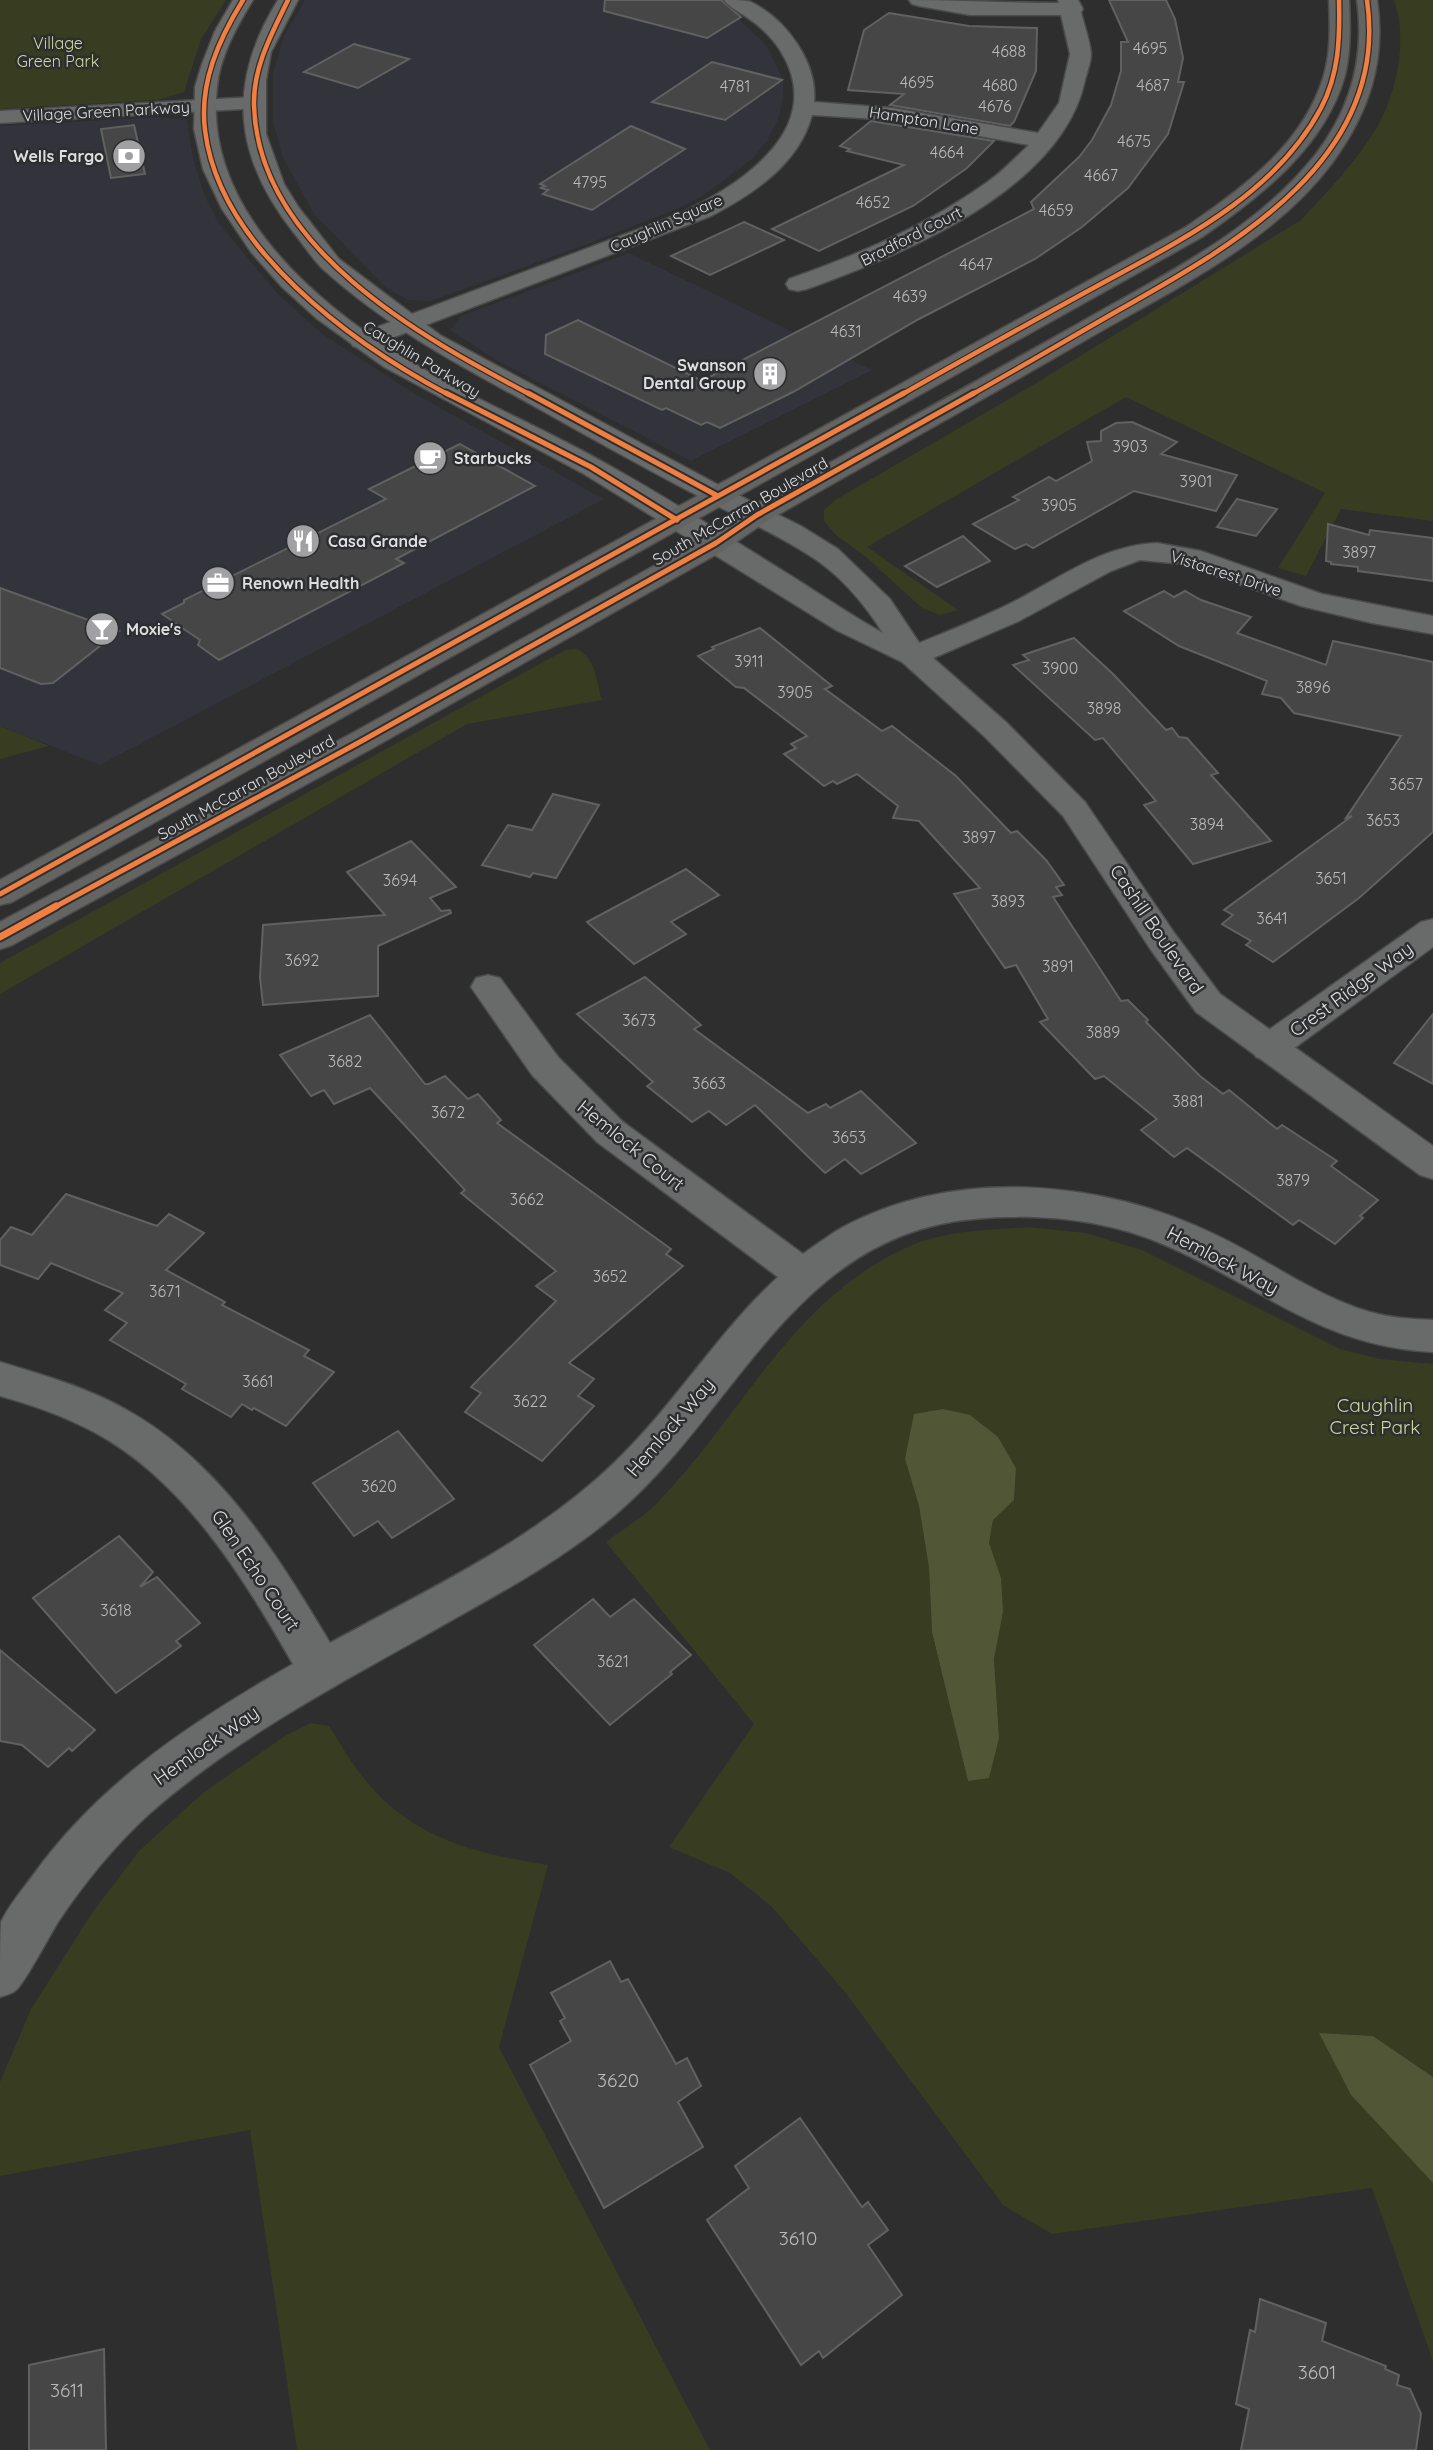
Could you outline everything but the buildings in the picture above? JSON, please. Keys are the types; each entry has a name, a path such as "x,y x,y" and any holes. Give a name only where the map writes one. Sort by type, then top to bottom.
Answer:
{"main road":[{"name":"South McCarran Boulevard","path":"0,894 1194,232 1237,204 1271,175 1302,140 1321,109 1334,81 1341,50 1339,0"},
{"name":"South McCarran Boulevard","path":"0,937 358,743 716,543 757,515 1115,312 1246,231 1285,198 1329,152 1357,103 1371,53 1371,18 1367,0"}],"street":[{"name":"Caughlin Parkway","path":"243,0 220,43 206,89 205,121 218,180 235,213 279,270 362,341 448,394 594,468 677,520"},
{"name":"Caughlin Parkway","path":"288,0 261,52 255,80 255,134 261,157 289,212 331,264 408,324 465,359 716,495"},
{"name":"Caughlin Square","path":"362,341 653,232 725,198 758,176 779,156 800,121 803,108 801,72 793,54 763,18 734,0"},
{"path":"919,0 970,9 1071,5"},
{"name":"Bradford Court","path":"798,284 844,269 926,232 1014,173 1044,141 1068,104 1078,80 1082,59 1080,36 1071,5"},
{"name":"Village Green Parkway","path":"0,117 254,103"},
{"name":"Hampton Lane","path":"803,108 892,114 1044,141"},
{"name":"Cashill Boulevard","path":"716,495 828,555 852,575 880,605 913,656 1056,788 1095,838 1189,980 1208,1003 1226,1019 1433,1165"},
{"name":"Cashill Boulevard","path":"677,520 859,634 913,656"},
{"name":"Vistacrest Drive","path":"913,656 1038,600 1109,562 1141,552 1164,552 1187,557 1274,589 1334,606 1433,625"},
{"name":"Crest Ridge Way","path":"1269,1048 1433,930"},
{"name":"Hemlock Court","path":"488,987 545,1066 610,1132 802,1274"},
{"name":"Hemlock Way","path":"0,1972 29,1919 81,1853 130,1800 190,1752 249,1713 521,1559 580,1518 641,1465 780,1296 802,1274 845,1243 879,1226 918,1214 964,1205 1010,1202 1062,1204 1111,1212 1157,1225 1205,1246 1293,1297 1340,1319 1387,1331 1433,1336"},
{"name":"Glen Echo Court","path":"0,1379 65,1398 102,1415 137,1435 170,1462 214,1508 243,1546 275,1592 322,1672"}],"shaded area":[{"path":"305,0 710,0 736,16 767,46 783,79 783,99 778,120 767,141 752,159 704,195 677,209 590,243 431,301 408,300 385,287 314,214 283,158 273,122 273,73 284,36"},
{"path":"159,117 187,120 193,158 204,194 218,222 277,293 321,333 410,391 604,499 100,765 0,726 0,126"},
{"path":"629,253 872,370 691,461 496,360 450,330 461,316"}],"green space":[{"name":"Village Green Park","path":"0,0 226,0 201,39 184,92 158,100 0,109"},
{"path":"1394,0 1433,0 1433,521 1341,509 1306,576 1278,568 1325,493 1126,397 867,547 958,610 940,615 922,608 867,558 836,535 824,521 824,510 835,500 1033,385 1301,220 1351,164 1384,113 1395,82 1400,48 1398,15"},
{"path":"577,649 592,664 602,700 467,724 0,994 0,963 554,656 566,650"},
{"path":"0,726 49,746 0,759"},
{"name":"Caughlin Crest Park","path":"1028,1227 1086,1233 1142,1250 1340,1349 1380,1359 1433,1364 1433,2077 1373,2036 1319,2033 1351,2095 1433,2183 1433,2361 1372,2188 1052,2234 1003,2205 845,1992 772,1907 730,1873 669,1847 754,1724 606,1542 657,1503 688,1468 774,1358 804,1323 837,1292 874,1265 917,1243 958,1233","holes":["998,1437 1016,1467 1014,1500 993,1520 989,1543 1003,1612 994,1659 999,1738 968,1781 932,1632 929,1568 919,1506 905,1459"]},
{"path":"943,1409 970,1415 998,1437 1016,1468 1014,1500 993,1520 989,1543 1001,1578 1003,1612 994,1659 999,1738 989,1778 968,1781 932,1632 929,1568 919,1506 905,1459 914,1414"},
{"path":"311,1723 329,1726 358,1770 381,1797 401,1815 423,1829 470,1848 548,1865 499,2047 710,2450 297,2450 250,2130 0,2176 0,2082 31,2009 92,1913 139,1851 204,1792 285,1736"},
{"path":"1319,2033 1373,2036 1433,2077 1433,2183 1351,2095"}],"cycle path":[{"path":"243,0 225,31 212,65 206,88 205,130 214,170 233,209 258,245 322,310 389,360 463,402 591,467 677,520"},
{"path":"288,0 262,53 254,104 260,151 279,196 309,237 346,275 387,310 432,340 716,495"},
{"path":"0,894 1194,232 1254,188 1303,137 1321,107 1334,75 1340,39 1339,0"},
{"path":"0,937 358,743 716,543 757,515 1143,297 1230,243 1257,223 1307,178 1350,118 1366,73 1370,49 1371,25 1367,0"}],"place":[{"name":"Wells Fargo","path":"129,156"},
{"name":"Swanson Dental Group","path":"770,374"},
{"name":"Starbucks","path":"430,458"},
{"name":"Casa Grande","path":"303,541"},
{"name":"Renown Health","path":"218,583"},
{"name":"Moxie's","path":"102,629"}]}
